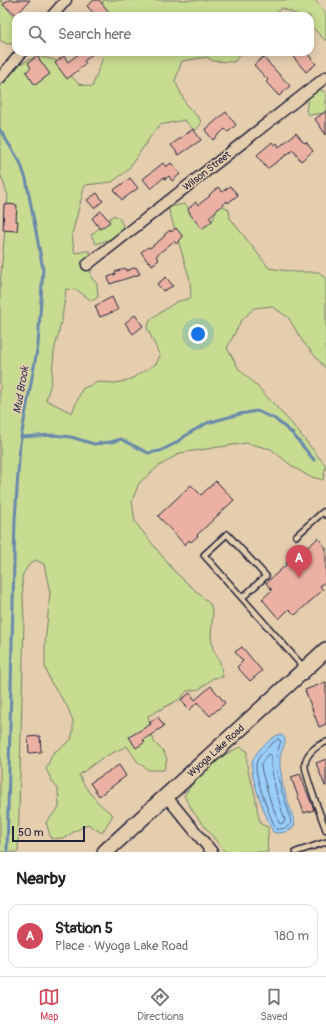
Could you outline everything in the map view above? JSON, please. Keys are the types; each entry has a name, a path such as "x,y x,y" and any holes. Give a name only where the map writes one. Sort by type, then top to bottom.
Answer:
{"street":[{"path":"56,12 66,0"},
{"path":"0,78 19,56"},
{"name":"Wilson Street","path":"87,265 326,77"},
{"name":"Wyoga Lake Road","path":"105,852 326,650"},
{"path":"166,796 212,852"}],"lane":[{"path":"296,536 323,512 326,515"},
{"path":"242,598 266,576 227,534 204,555 242,598 305,669"},
{"path":"326,742 322,743 309,753 304,764 326,830"},
{"path":"296,852 326,842"}],"green space":[{"path":"1,0 12,14 12,43 7,44 0,40"},
{"path":"103,0 315,0 326,13 326,41 314,29 314,12 291,12 282,8 277,12 103,12 102,10"},
{"path":"37,56 55,60 79,84 92,87 104,56 239,56 234,62 213,61 207,57 182,61 175,81 187,106 200,119 201,124 195,131 184,120 160,125 127,171 112,182 85,185 72,234 73,244 75,253 90,251 91,277 97,284 98,297 92,301 77,290 66,289 62,319 54,352 51,383 46,400 72,413 82,389 98,382 116,383 129,380 156,364 160,356 147,328 151,319 176,302 191,298 190,280 168,207 185,204 198,219 213,220 217,209 224,206 229,210 230,218 269,268 294,272 319,272 326,279 326,369 303,342 288,317 271,306 254,308 241,321 227,348 239,369 293,425 326,466 323,480 308,476 292,466 271,449 246,443 180,453 159,466 139,483 132,501 135,522 174,571 210,604 213,613 211,636 213,649 220,662 223,677 213,678 200,689 187,691 180,699 148,716 154,742 163,751 167,759 164,770 148,770 137,761 127,746 102,758 79,775 93,797 113,815 102,833 88,824 63,838 51,839 46,822 59,808 58,789 46,769 53,753 71,740 73,721 67,706 50,681 45,666 45,644 50,593 44,564 35,560 28,566 22,576 24,620 18,852 0,852 0,284 8,196 0,173 0,81 20,64"},
{"path":"315,90 321,90 326,93 326,113 309,115 306,111 309,94"},
{"path":"114,215 119,218 125,230 119,236 96,244 91,235"},
{"path":"241,747 247,751 248,769 261,824 268,827 268,852 225,852 194,813 184,796 201,774 209,767 233,750"}],"water":[{"path":"277,735 282,735 285,739 280,756 280,767 283,786 295,824 282,833 273,832 270,826 259,798 252,769 252,763 256,755 265,744"}],"building":[{"path":"8,0 30,0 20,12 13,12 3,5"},
{"path":"94,0 99,0 109,12 92,12 87,6"},
{"path":"37,56 50,74 35,85 26,72 31,68 28,63"},
{"path":"64,56 68,62 76,56 90,56 84,61 86,64 67,79 55,63"},
{"path":"292,56 309,56 316,64 306,72"},
{"path":"263,57 290,86 279,96 266,82 268,80 254,65"},
{"path":"326,111 326,135 315,119"},
{"path":"226,112 236,125 228,132 225,129 213,140 205,130"},
{"path":"193,129 201,140 179,155 171,145"},
{"path":"296,133 313,151 301,161 293,150 267,169 257,155 272,142 274,145 277,143 279,147"},
{"path":"163,163 166,167 171,163 180,174 172,181 169,176 165,179 164,177 151,189 143,179"},
{"path":"130,178 138,188 122,200 114,190"},
{"path":"230,186 238,195 228,203 227,201 209,217 212,221 202,229 190,214 188,209 196,202 198,205 210,196 209,195 218,187 222,192"},
{"path":"97,193 103,201 94,208 87,200"},
{"path":"4,204 17,205 17,231 3,230"},
{"path":"101,211 110,222 100,229 92,218"},
{"path":"176,228 183,237 176,244 174,241 156,256 159,260 152,265 141,252 148,247 150,248 170,230 171,232"},
{"path":"136,267 140,274 110,284 108,277 116,274 115,272 125,268 126,271"},
{"path":"166,277 173,286 163,291 157,284"},
{"path":"112,297 118,310 100,317 95,306"},
{"path":"135,315 143,326 133,334 125,323"},
{"path":"216,481 234,500 197,535 198,536 191,542 189,540 185,545 158,516 191,485 201,495"},
{"path":"318,538 326,548 326,581 320,586 323,590 295,615 289,609 279,619 262,599 272,590 266,583 287,564 286,563 292,557 294,560"},
{"path":"242,647 262,671 250,681 237,667 243,661 235,652"},
{"path":"326,682 326,724 319,727 305,690"},
{"path":"211,686 225,703 210,716 197,702 189,710 181,700 190,693 195,700"},
{"path":"158,717 164,726 143,740 145,742 136,748 129,737 151,724 150,722"},
{"path":"40,736 41,752 29,753 28,737"},
{"path":"326,759 326,786 325,786 316,763"},
{"path":"119,765 126,776 99,796 90,783"},
{"path":"300,774 314,810 304,813 291,777"}],"waterway":[{"name":"Mud Brook","path":"0,130 20,162 26,179 43,269 38,345 20,443 15,520 7,852"},
{"path":"21,437 54,435 71,437 94,444 121,439 148,453 160,451 174,444 207,423 257,411 275,419 292,433 314,460"}],"place":[{"name":"Station 5","path":"299,578"}]}
